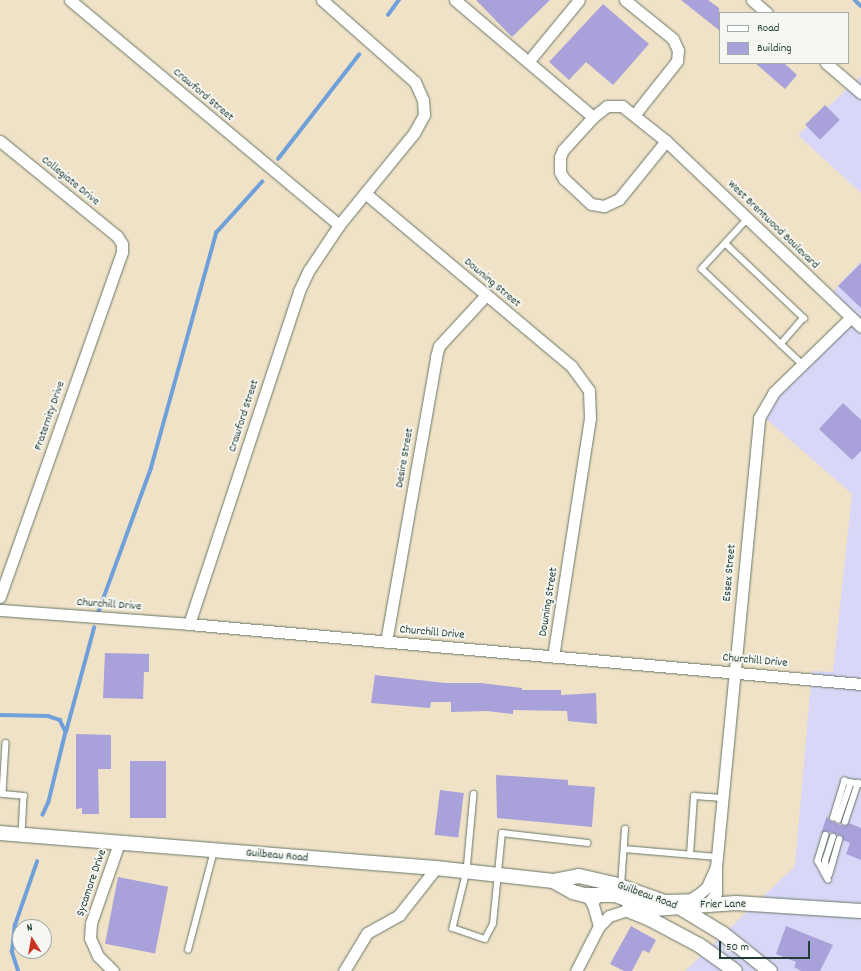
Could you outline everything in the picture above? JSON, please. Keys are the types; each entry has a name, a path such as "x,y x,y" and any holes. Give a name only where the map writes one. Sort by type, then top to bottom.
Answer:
{"street":[{"name":"Crawford Street","path":"70,0 339,225"},
{"path":"322,0 403,70 415,82 423,100 424,109 421,122 365,193"},
{"path":"455,0 594,117"},
{"path":"528,62 579,0"},
{"path":"625,0 673,40 678,50 676,61 635,114"},
{"path":"752,0 766,12"},
{"path":"827,64 861,93"},
{"name":"West Brentwood Boulevard","path":"666,141 619,199 612,204 598,206 591,204 564,179 559,164 563,150 603,108 614,105 622,106 635,114 666,141 861,327"},
{"name":"Collegiate Drive","path":"0,141 117,236 122,244"},
{"name":"Crawford Street","path":"190,624 299,292 320,250 365,193"},
{"name":"Downing Street","path":"365,193 572,367 585,383 591,398 590,418 553,656"},
{"name":"Fraternity Drive","path":"0,597 122,252 122,244"},
{"name":"Desire Street","path":"386,642 439,346 486,296"},
{"name":"Essex Street","path":"708,904 716,893 716,862 735,672 755,437 759,418 770,397 851,317"},
{"name":"Churchill Drive","path":"0,610 190,624 861,684"},
{"name":"Guilbeau Road","path":"0,833 436,868 553,881 579,876 621,886 679,907 722,933 770,971"},
{"name":"Sycamore Drive","path":"113,971 98,956 90,938 91,924 119,843"},
{"name":"Essex Street","path":"663,900 691,898 699,894 707,887 716,862"},
{"path":"344,971 367,933 399,915 436,868"},
{"name":"Guilbeau Road","path":"553,881 573,892 587,895 650,918 699,945 735,971"},
{"path":"587,895 593,905 599,926"},
{"name":"Frier Lane","path":"587,895 615,895 654,909 736,903 861,912"},
{"path":"576,971 599,926 609,916 627,910"}],"lane":[{"path":"748,219 702,269 802,364"},
{"path":"726,244 804,318 781,344"},
{"path":"6,742 3,794 24,796 22,835"},
{"path":"835,819 844,781 859,784 845,822"},
{"path":"474,794 467,871 453,928 485,940 493,924 502,833 587,843"},
{"path":"690,855 694,796 722,798"},
{"path":"621,886 625,829"},
{"path":"826,835 818,861 828,879"},
{"path":"828,879 825,861 833,837"},
{"path":"828,879 839,839"},
{"path":"624,849 690,855 716,862"},
{"path":"188,950 214,851"}],"shaded area":[{"path":"861,76 861,193 798,135"},
{"path":"861,261 861,971 685,971 795,866 812,671 833,672 852,494 765,418 772,402 855,322 829,296"}],"building":[{"path":"476,0 550,0 512,37"},
{"path":"681,0 708,0 719,8 719,30"},
{"path":"603,4 649,44 613,85 586,62 569,80 549,62"},
{"path":"756,64 785,64 797,75 785,89"},
{"path":"825,105 840,120 820,140 805,125"},
{"path":"861,263 861,308 838,286"},
{"path":"843,403 861,420 861,451 852,460 819,429"},
{"path":"105,653 149,654 149,672 144,672 143,699 103,698"},
{"path":"375,675 445,683 481,683 522,688 522,690 561,690 561,695 596,693 597,724 568,721 567,711 513,710 513,714 487,711 451,712 451,702 431,702 430,708 371,703"},
{"path":"76,734 111,735 111,769 98,769 99,814 82,814 82,808 76,809"},
{"path":"130,761 166,761 166,818 130,818"},
{"path":"496,775 568,780 568,785 595,787 592,827 497,818"},
{"path":"440,790 464,793 458,838 435,835"},
{"path":"827,816 830,821 837,824 845,826 849,823 861,828 861,860 846,854 850,843 843,840 842,836 827,831 821,833"},
{"path":"118,877 168,887 155,953 105,944"},
{"path":"631,926 656,940 649,953 643,950 632,971 624,971 610,964"},
{"path":"786,926 833,945 820,971 801,971 794,967 796,962 776,954"}],"waterway":[{"path":"388,15 399,0"},
{"path":"855,0 861,6"},
{"path":"278,159 359,55"},
{"path":"98,613 151,468 216,233 262,182"},
{"path":"66,732 94,628"},
{"path":"0,715 48,716 60,720 66,732 49,802 43,815"},
{"path":"18,971 12,952 15,925 37,862"}]}
